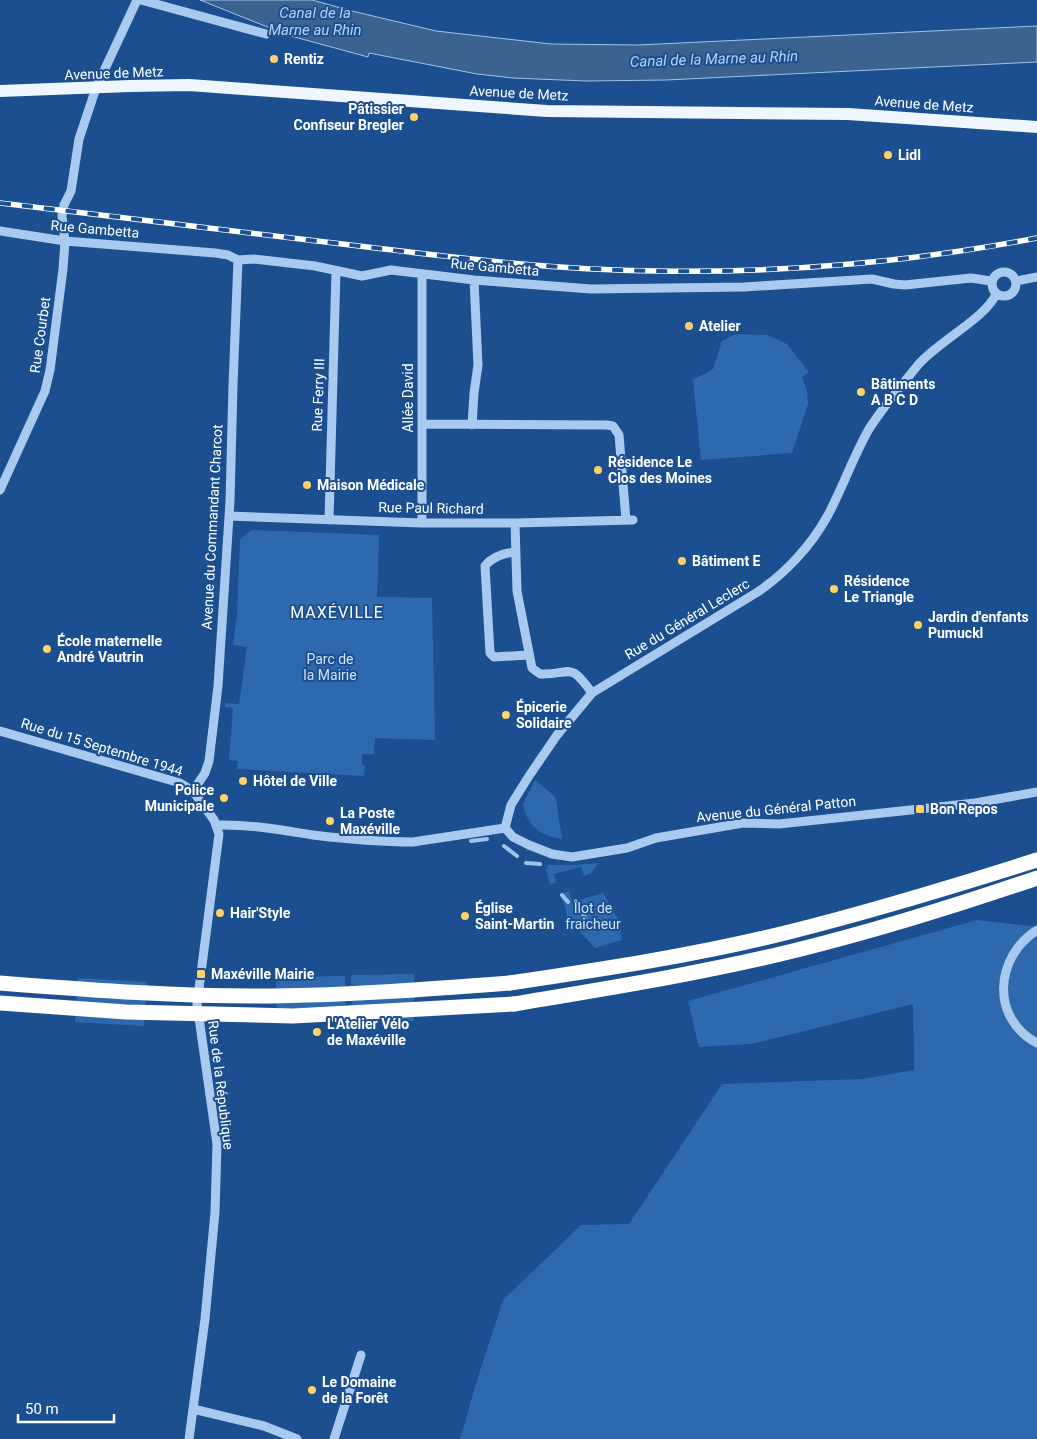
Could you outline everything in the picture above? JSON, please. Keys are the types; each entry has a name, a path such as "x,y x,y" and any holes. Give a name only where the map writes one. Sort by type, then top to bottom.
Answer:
{"highway":[{"path":"0,983 178,995 272,996 349,994 510,983 670,958 789,932 943,890 1037,860"},
{"path":"0,1003 126,1012 293,1016 514,1004 658,979 798,950 948,908 1037,878"}],"main road":[{"name":"Avenue de Metz","path":"0,91 189,85 547,111 848,114 1037,127"}],"street":[{"path":"96,88 139,0 266,34"},
{"name":"Rue Courbet","path":"0,490 45,391 50,370 65,241 62,224 64,205 71,191 80,139 96,88"},
{"name":"Rue Gambetta","path":"0,231 65,241 215,253 228,255 238,260 254,259 308,265 362,276 391,270 474,280 591,289 782,286 872,279 905,285 971,278 992,281"},
{"name":"Avenue du Commandant Charcot","path":"193,791 205,773 209,761 218,686 229,516 238,260"},
{"name":"Rue Ferry III","path":"329,520 336,272"},
{"path":"1002,272 1008,273 1016,281 1016,288 1007,297 1001,297 996,294 992,288 992,281 996,274 1002,272"},
{"name":"Allée David","path":"422,274 422,523"},
{"path":"1016,281 1037,277"},
{"path":"422,424 472,425 478,365 474,280"},
{"name":"Rue du Général Leclerc","path":"505,828 511,805 533,770 557,735 592,693 744,601 787,568 817,533 832,508 869,429 882,410 929,353 985,310 996,294"},
{"name":"Rue Paul Richard","path":"229,516 422,523 629,520 619,434 613,426 472,425"},
{"path":"515,523 517,591 532,668 535,672 545,675 568,670 574,672 592,693"},
{"path":"515,552 498,556 485,566 490,653 494,657 528,654"},
{"name":"Rue du 15 Septembre 1944","path":"0,731 174,781 188,787 193,791 217,825"},
{"name":"Avenue du Général Patton","path":"505,828 514,837 529,845 552,854 572,856 627,848 656,838 743,823 779,824 975,802 1034,793"},
{"path":"217,825 243,825 369,841 400,842 413,842 505,828"},
{"name":"Rue de la République","path":"190,1439 213,1247 215,1212 217,1144 197,1004 209,900 218,843 217,825"},
{"path":"1037,930 1026,937 1014,951 1006,970 1003,987 1010,1017 1026,1035 1037,1042"},
{"path":"334,1439 361,1355"},
{"path":"194,1409 264,1426 297,1439"}],"green space":[{"path":"736,334 767,335 787,344 809,372 802,377 807,390 808,404 792,453 701,460 693,380 713,369 722,341"},
{"name":"Parc de la Mairie","path":"251,530 379,535 377,597 432,598 435,740 375,738 374,754 362,754 362,765 365,766 364,776 237,769 238,761 229,760 233,708 225,707 225,703 239,704 247,647 233,645 237,616 240,540"},
{"path":"535,780 554,796 556,800 562,839 554,838 536,829 525,812 523,804"},
{"path":"598,863 591,873 584,876 581,867 554,874 556,883 550,884 546,870 548,865"},
{"name":"Îlot de fraicheur","path":"569,891 571,899 576,901 603,893 619,920 622,940 595,948 568,919 560,894"},
{"path":"977,920 1037,927 1037,1439 460,1439 503,1300 581,1225 629,1224 722,1084 863,1079 914,1070 913,1004 752,1044 699,1047 688,1001"},
{"path":"414,974 414,1021 352,1022 351,975"},
{"path":"345,976 346,1022 277,1022 276,977"},
{"path":"78,978 147,982 144,1026 75,1022"}],"water":[{"name":"Canal de la Marne au Rhin","path":"200,0 312,0 436,31 551,44 638,45 1037,26 1037,62 666,80 586,81 513,78 477,74 369,53 368,57 269,30 270,28"}],"waterway":[{"path":"471,841 487,839"},
{"path":"504,846 517,856"},
{"path":"526,863 540,864"},
{"path":"562,895 568,902"},
{"path":"575,904 580,907 585,918"}],"railway":[{"path":"0,203 470,259 620,270 705,271 800,268 943,254 1037,238"}],"place":[{"name":"Rentiz","path":"274,59"},
{"name":"Pâtissier Confiseur Bregler","path":"414,117"},
{"name":"Lidl","path":"888,155"},
{"name":"Atelier","path":"689,326"},
{"name":"Bâtiments A B C D","path":"861,392"},
{"name":"Résidence Le Clos des Moines","path":"598,470"},
{"name":"Maison Médicale","path":"307,485"},
{"name":"Bâtiment E","path":"682,561"},
{"name":"Résidence Le Triangle","path":"834,589"},
{"name":"Jardin d'enfants Pumuckl","path":"918,625"},
{"name":"École maternelle André Vautrin","path":"47,649"},
{"name":"Épicerie Solidaire","path":"506,715"},
{"name":"Hôtel de Ville","path":"243,781"},
{"name":"Police Municipale","path":"224,798"},
{"name":"Bon Repos","path":"920,809"},
{"name":"La Poste Maxéville","path":"330,821"},
{"name":"Hair'Style","path":"220,913"},
{"name":"Église Saint-Martin","path":"465,916"},
{"name":"Maxéville Mairie","path":"201,974"},
{"name":"L'Atelier Vélo de Maxéville","path":"317,1032"},
{"name":"Le Domaine de la Forêt","path":"312,1390"}],"district":[{"name":"MAXÉVILLE","path":"337,612"}]}
